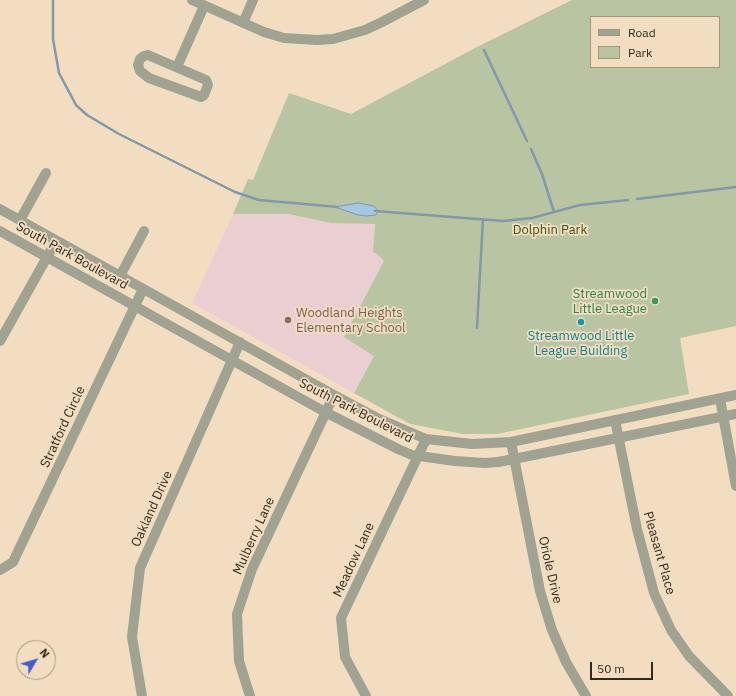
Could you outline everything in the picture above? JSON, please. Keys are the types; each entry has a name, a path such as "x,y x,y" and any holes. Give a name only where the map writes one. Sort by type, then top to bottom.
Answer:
{"street":[{"path":"192,0 243,23 284,38 317,40 334,39 347,36 377,25 424,0"},
{"path":"243,23 253,0"},
{"path":"177,67 204,6"},
{"path":"144,56 148,56 177,67 206,80 208,85 202,97 149,78 140,71 138,65 140,59 144,56"},
{"name":"South Park Boulevard","path":"20,220 46,173"},
{"name":"South Park Boulevard","path":"0,209 376,418 426,439 472,444 511,442 736,395"},
{"name":"South Park Boulevard","path":"0,231 326,412 398,450 418,456 485,463 514,459 736,414"},
{"name":"South Park Boulevard","path":"120,276 144,232"},
{"path":"0,341 56,241"},
{"name":"Stratford Circle","path":"0,570 13,562 143,289"},
{"name":"Oakland Drive","path":"142,696 132,637 140,568 240,342"},
{"name":"Mulberry Lane","path":"250,696 239,661 237,614 252,569 334,395"},
{"path":"720,399 736,486"},
{"name":"Pleasant Place","path":"615,420 637,529 654,593 671,630 689,656 728,696"},
{"name":"Meadow Lane","path":"366,696 345,657 341,618 426,439"},
{"name":"Oriole Drive","path":"511,442 540,591 552,630 566,662 586,696"}],"shaded area":[{"name":"Woodland Heights Elementary School","path":"233,214 288,214 331,223 375,224 373,252 377,253 384,261 373,284 374,356 354,393 192,303"}],"green space":[{"name":"Dolphin Park","path":"572,0 736,0 736,326 680,338 689,394 497,434 463,434 410,424 354,393 374,356 344,337 384,261 373,252 375,224 331,223 288,214 233,214 248,179 253,180 289,93 351,114 477,47"}],"water":[{"path":"358,203 374,206 378,211 376,215 358,215 335,207"}],"waterway":[{"path":"53,0 53,39 59,73 76,105 87,115 119,134 235,192 259,200 338,207"},
{"path":"484,50 527,141"},
{"path":"531,149 542,174 554,212"},
{"path":"637,199 736,187"},
{"path":"375,211 503,221 532,218 580,205 628,200"},
{"path":"477,328 483,219"}],"place":[{"name":"Streamwood Little League","path":"655,301"},
{"name":"Woodland Heights Elementary School","path":"288,320"},
{"name":"Streamwood Little League Building","path":"581,322"}]}
